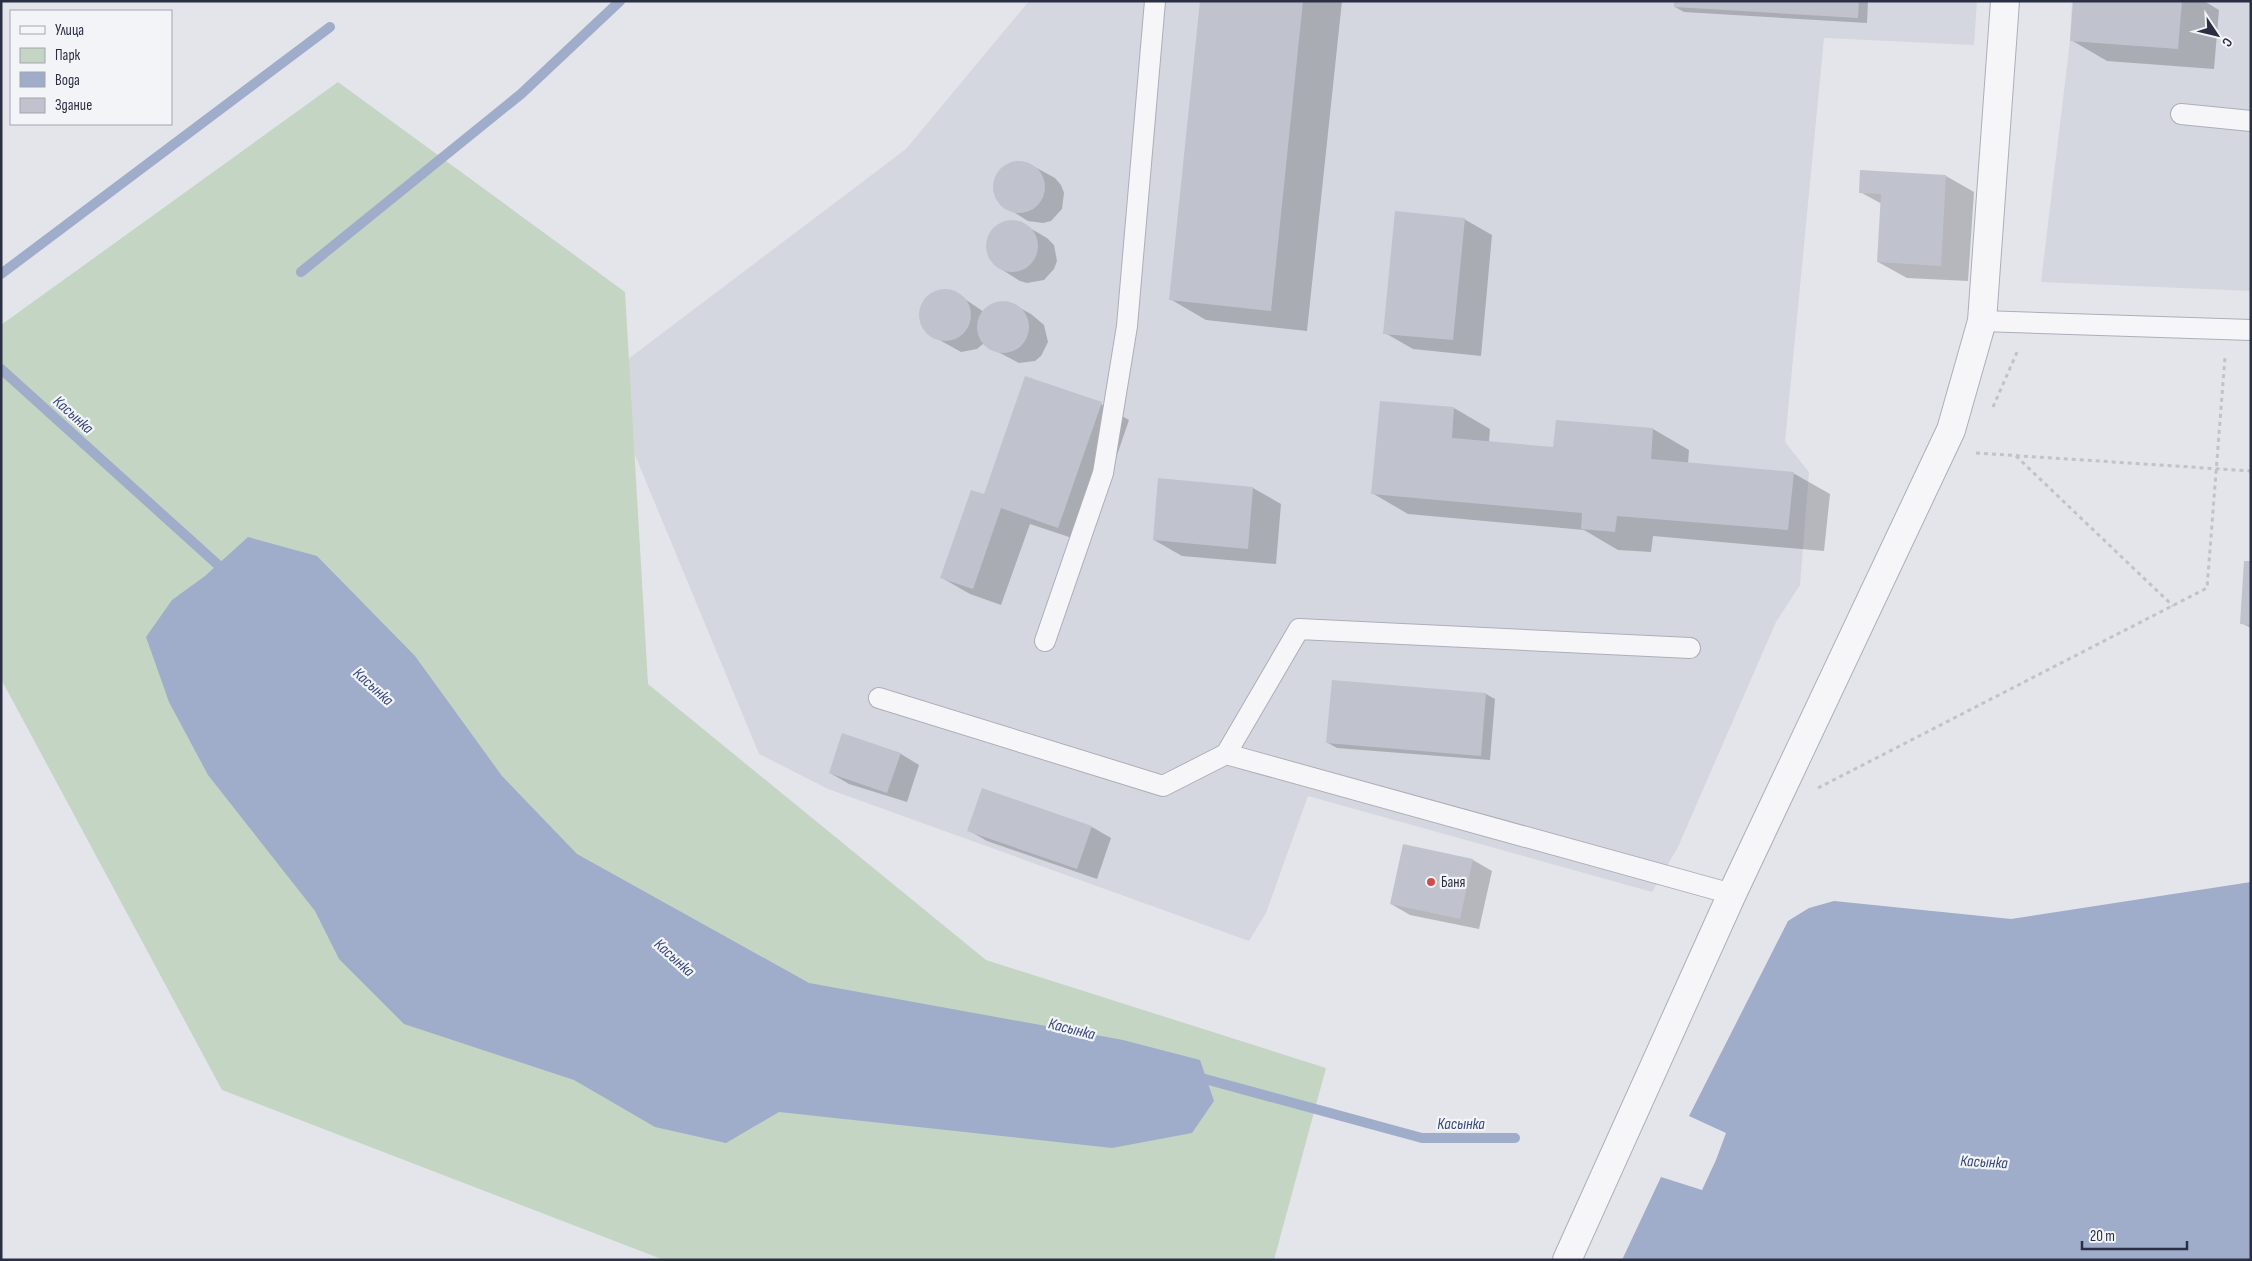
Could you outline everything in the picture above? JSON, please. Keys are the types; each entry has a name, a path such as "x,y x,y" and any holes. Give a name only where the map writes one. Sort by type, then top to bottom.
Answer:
{"street":[{"path":"1567,1260 1732,894 1951,430 1982,321 2005,1"}],"lane":[{"path":"1045,641 1103,473 1127,326 1154,1"},
{"path":"2181,114 2251,121"},
{"path":"1982,321 2251,330"},
{"path":"879,698 1164,786 1226,754 1299,630 1690,648"},
{"path":"1226,754 1732,894"}],"path":[{"path":"1815,789 2207,588 2227,329"},
{"path":"1973,453 2251,471"},
{"path":"2015,456 2173,606"}],"shaded area":[{"path":"1029,1 1977,1 1974,45 1824,38 1785,442 1809,472 1800,585 1776,622 1678,847 1652,892 1308,796 1266,913 1249,941 828,789 759,754 603,378 906,149"},
{"path":"2072,1 2251,1 2251,291 2041,282 2070,41"}],"green space":[{"path":"338,82 625,292 648,684 986,960 1326,1068 1274,1260 664,1260 222,1090 1,679 1,325"}],"water":[{"path":"248,537 317,556 415,656 502,776 577,854 809,983 1123,1040 1200,1060 1214,1101 1192,1133 1112,1148 779,1112 726,1143 655,1127 574,1080 404,1024 339,959 315,911 208,775 169,702 146,637 172,600 205,576"},
{"path":"2251,882 2251,1260 1622,1260 1661,1177 1702,1190 1726,1133 1689,1116 1788,921 1809,908 1834,901 2011,919"}],"building":[{"path":"1200,1 1303,1 1271,311 1169,300"},
{"path":"1674,1 1859,1 1858,18 1674,7"},
{"path":"2073,1 2182,1 2178,49 2070,41"},
{"path":"1014,161 1024,161 1038,168 1045,182 1045,192 1038,206 1024,213 1014,213 1004,209 997,202 993,192 993,182 997,172 1004,165"},
{"path":"1860,170 1946,175 1941,266 1877,262 1881,194 1859,193"},
{"path":"1395,211 1465,218 1453,340 1383,334"},
{"path":"1007,220 1017,220 1031,227 1038,241 1038,251 1031,265 1017,272 1007,272 997,268 990,261 986,251 986,241 990,231 997,224"},
{"path":"940,289 950,289 964,296 971,310 971,320 964,334 950,341 940,341 930,337 923,330 919,320 919,310 923,300 930,293"},
{"path":"998,301 1008,301 1022,308 1029,322 1029,332 1022,346 1008,353 998,353 988,349 981,342 977,332 977,322 981,312 988,305"},
{"path":"1025,376 1102,402 1058,528 1001,508 973,589 940,578 971,490 984,494"},
{"path":"1380,401 1454,407 1452,438 1553,447 1556,420 1653,428 1651,459 1794,472 1788,530 1617,516 1615,532 1581,529 1582,513 1371,494"},
{"path":"1158,478 1253,487 1248,549 1153,540"},
{"path":"2244,561 2251,561 2251,625 2240,624"},
{"path":"1332,680 1486,693 1481,756 1326,743"},
{"path":"842,733 901,753 887,793 829,773"},
{"path":"982,788 1092,826 1077,869 967,831"},
{"name":"Баня","path":"1403,844 1473,859 1460,919 1390,904"}],"waterway":[{"path":"301,272 521,94 620,1"},
{"path":"1,274 330,27"},
{"name":"Касынка","path":"1,369 227,573"},
{"name":"Касынка","path":"1194,1076 1422,1138 1515,1138"}],"place":[{"name":"Баня","path":"1431,882"}]}
